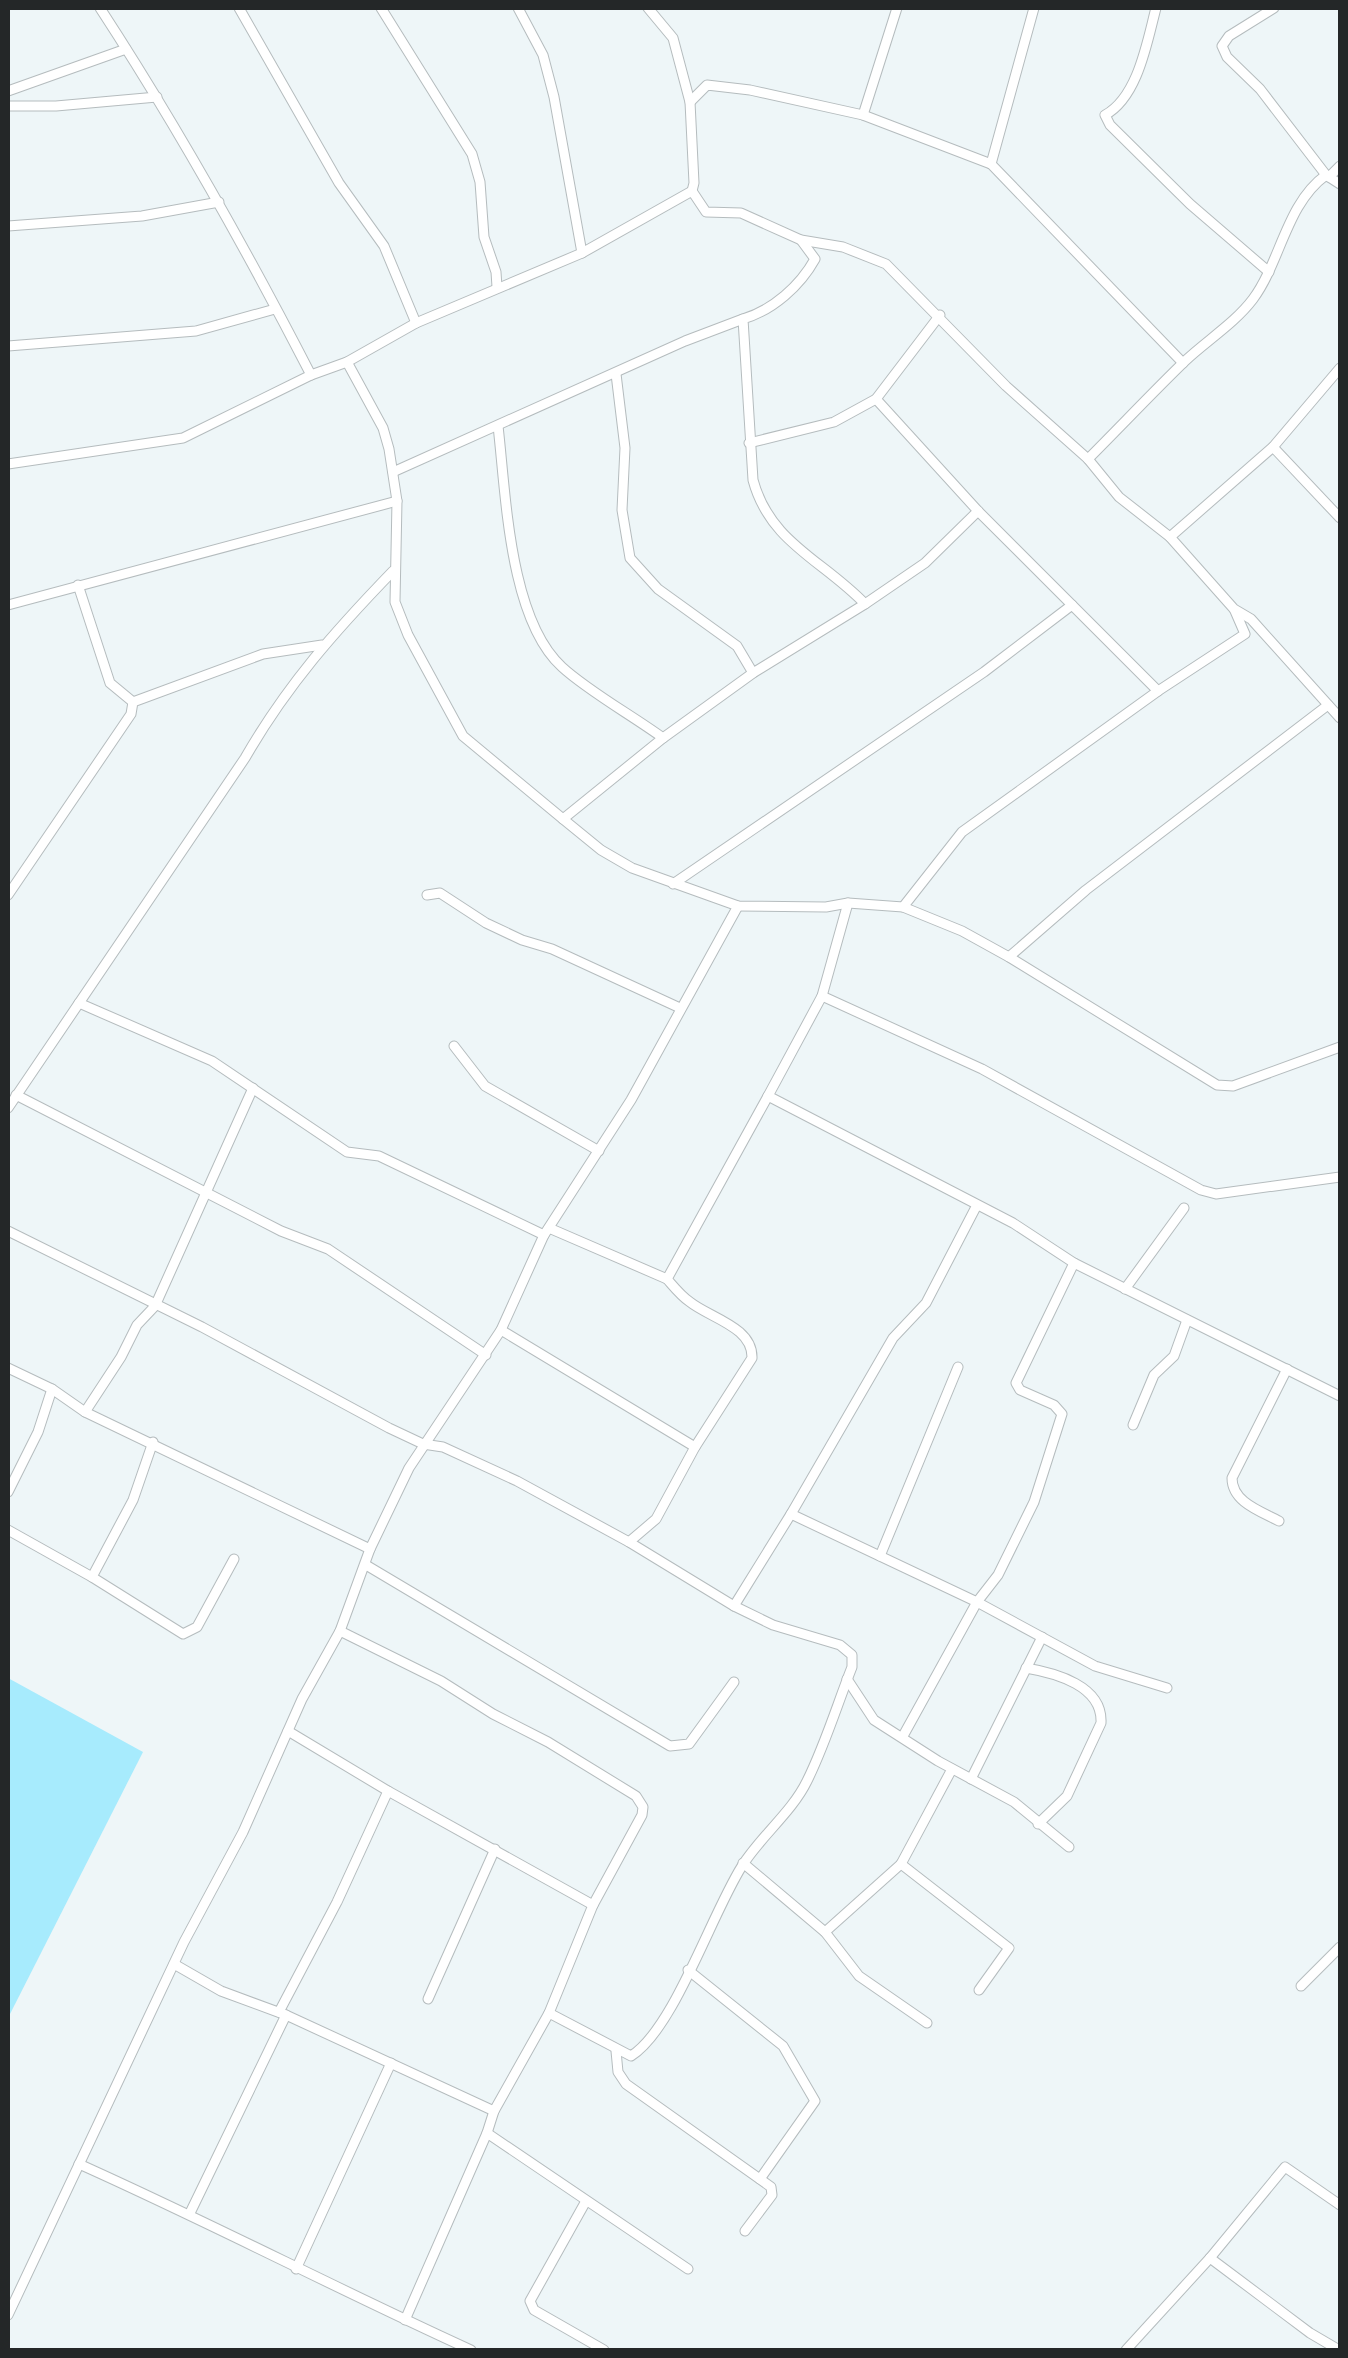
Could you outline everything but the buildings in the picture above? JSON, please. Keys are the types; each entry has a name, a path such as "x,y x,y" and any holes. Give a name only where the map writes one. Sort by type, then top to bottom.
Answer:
{"street":[{"path":"100,8 158,96 311,374"},
{"path":"239,8 340,183 384,246 416,323"},
{"path":"381,8 472,154 480,182 484,237 497,287"},
{"path":"518,8 543,55 582,253"},
{"path":"8,464 183,438 311,374 347,362 416,323 582,253 692,191 690,102 673,38 648,8"},
{"path":"863,115 897,8"},
{"path":"990,164 1034,8"},
{"path":"1156,8 1138,74 1119,108 1105,116 1190,204 1269,272"},
{"path":"1274,8 1230,36 1222,46 1328,176 1340,184"},
{"path":"8,91 126,48"},
{"path":"690,102 707,86 718,86 863,115 990,164 1183,363"},
{"path":"8,106 56,106 158,96"},
{"path":"1088,459 1183,363 1251,302 1300,202 1313,185 1340,166"},
{"path":"692,191 706,212 741,213 800,240 843,247 886,264 1006,386 1088,459 1120,497 1170,537 1234,609 1245,634 1158,691 962,832 903,907"},
{"path":"8,226 142,216 219,202"},
{"path":"393,472 743,319 797,286 809,270 816,260 800,240"},
{"path":"8,346 196,331 274,310"},
{"path":"749,443 834,422 876,399 940,315"},
{"path":"743,319 749,443 757,494 776,529 865,604"},
{"path":"347,362 383,428 393,472 397,500 395,602 408,635 462,736 601,850 632,868 738,906 826,908 848,903 903,907 962,931 1010,958 1217,1085 1234,1086 1340,1047"},
{"path":"1170,537 1272,447 1340,368"},
{"path":"616,374 625,448 622,510 630,558 658,590 737,646 753,673"},
{"path":"876,399 978,511 1158,691"},
{"path":"498,426 515,573 541,642 561,667 663,738"},
{"path":"1272,447 1340,518"},
{"path":"8,605 397,500"},
{"path":"563,820 663,738 753,673 925,562 978,511"},
{"path":"8,1108 246,758 270,714 322,645 393,571"},
{"path":"78,585 110,683 133,702"},
{"path":"673,884 984,672 1072,605"},
{"path":"1234,609 1251,619 1340,718"},
{"path":"133,702 263,654 322,645"},
{"path":"8,896 132,714 133,702"},
{"path":"1010,958 1086,890 1328,705"},
{"path":"427,895 440,893 486,923 680,1008"},
{"path":"667,1280 822,996 848,903"},
{"path":"8,2316 174,1964 340,1631 370,1549 423,1444 501,1330 546,1231 599,1151 738,906"},
{"path":"822,996 982,1069 1201,1190 1216,1194 1340,1177"},
{"path":"79,1003 212,1062 346,1152 378,1156 667,1280 690,1302 743,1334 752,1348 752,1358 742,1378 696,1447 656,1519 629,1542"},
{"path":"454,1046 486,1086 599,1151"},
{"path":"85,1412 121,1358 136,1325 156,1306 252,1088"},
{"path":"16,1095 280,1230 328,1248 486,1355"},
{"path":"768,1096 1012,1223 1074,1263 1340,1396"},
{"path":"734,1606 893,1338 926,1303 977,1205"},
{"path":"1125,1289 1184,1208"},
{"path":"8,1230 423,1444 444,1448 517,1481 629,1542 734,1606 773,1625 840,1645 852,1655 852,1667 806,1784 744,1863 662,2026 644,2048 630,2056 549,2014"},
{"path":"903,1736 977,1602 998,1575 1034,1502 1062,1414 1054,1404 1020,1390 1016,1383 1074,1263"},
{"path":"1133,1425 1154,1375 1174,1356 1187,1320"},
{"path":"501,1330 696,1447"},
{"path":"880,1556 958,1367"},
{"path":"8,1368 52,1389 85,1412 370,1549"},
{"path":"1278,1521 1237,1496 1232,1478 1287,1369"},
{"path":"8,1492 38,1432 52,1389"},
{"path":"92,1576 133,1500 153,1442"},
{"path":"792,1514 977,1602 1096,1666 1167,1688"},
{"path":"8,1530 92,1576 183,1634 197,1627 234,1559"},
{"path":"366,1565 670,1746 680,1746 695,1737 734,1682"},
{"path":"340,1631 442,1680 493,1714 548,1742 636,1796 643,1807 593,1905 549,2014 494,2110 405,2320"},
{"path":"971,1779 1042,1637"},
{"path":"1026,1668 1075,1683 1102,1712 1101,1723 1066,1796 1038,1824"},
{"path":"847,1679 874,1720 1014,1802 1068,1847"},
{"path":"288,1732 593,1905"},
{"path":"826,1932 901,1864 952,1769"},
{"path":"190,2213 388,1792"},
{"path":"428,1999 495,1849"},
{"path":"744,1863 826,1932 860,1976 927,2023"},
{"path":"901,1864 1009,1948 979,1990"},
{"path":"1301,1986 1340,1947"},
{"path":"174,1964 221,1990 494,2110"},
{"path":"688,1970 782,2046 815,2101 760,2178"},
{"path":"616,2050 618,2072 626,2084 772,2187 772,2195 745,2231"},
{"path":"296,2269 391,2063"},
{"path":"487,2133 688,2269"},
{"path":"79,2164 190,2213 296,2269 471,2350"},
{"path":"1132,2349 1285,2168 1340,2206"},
{"path":"586,2201 530,2301 534,2310 604,2350"},
{"path":"1210,2258 1310,2333 1340,2350"}],"shaded area":[{"path":"8,1678 143,1752 8,2018"}]}
